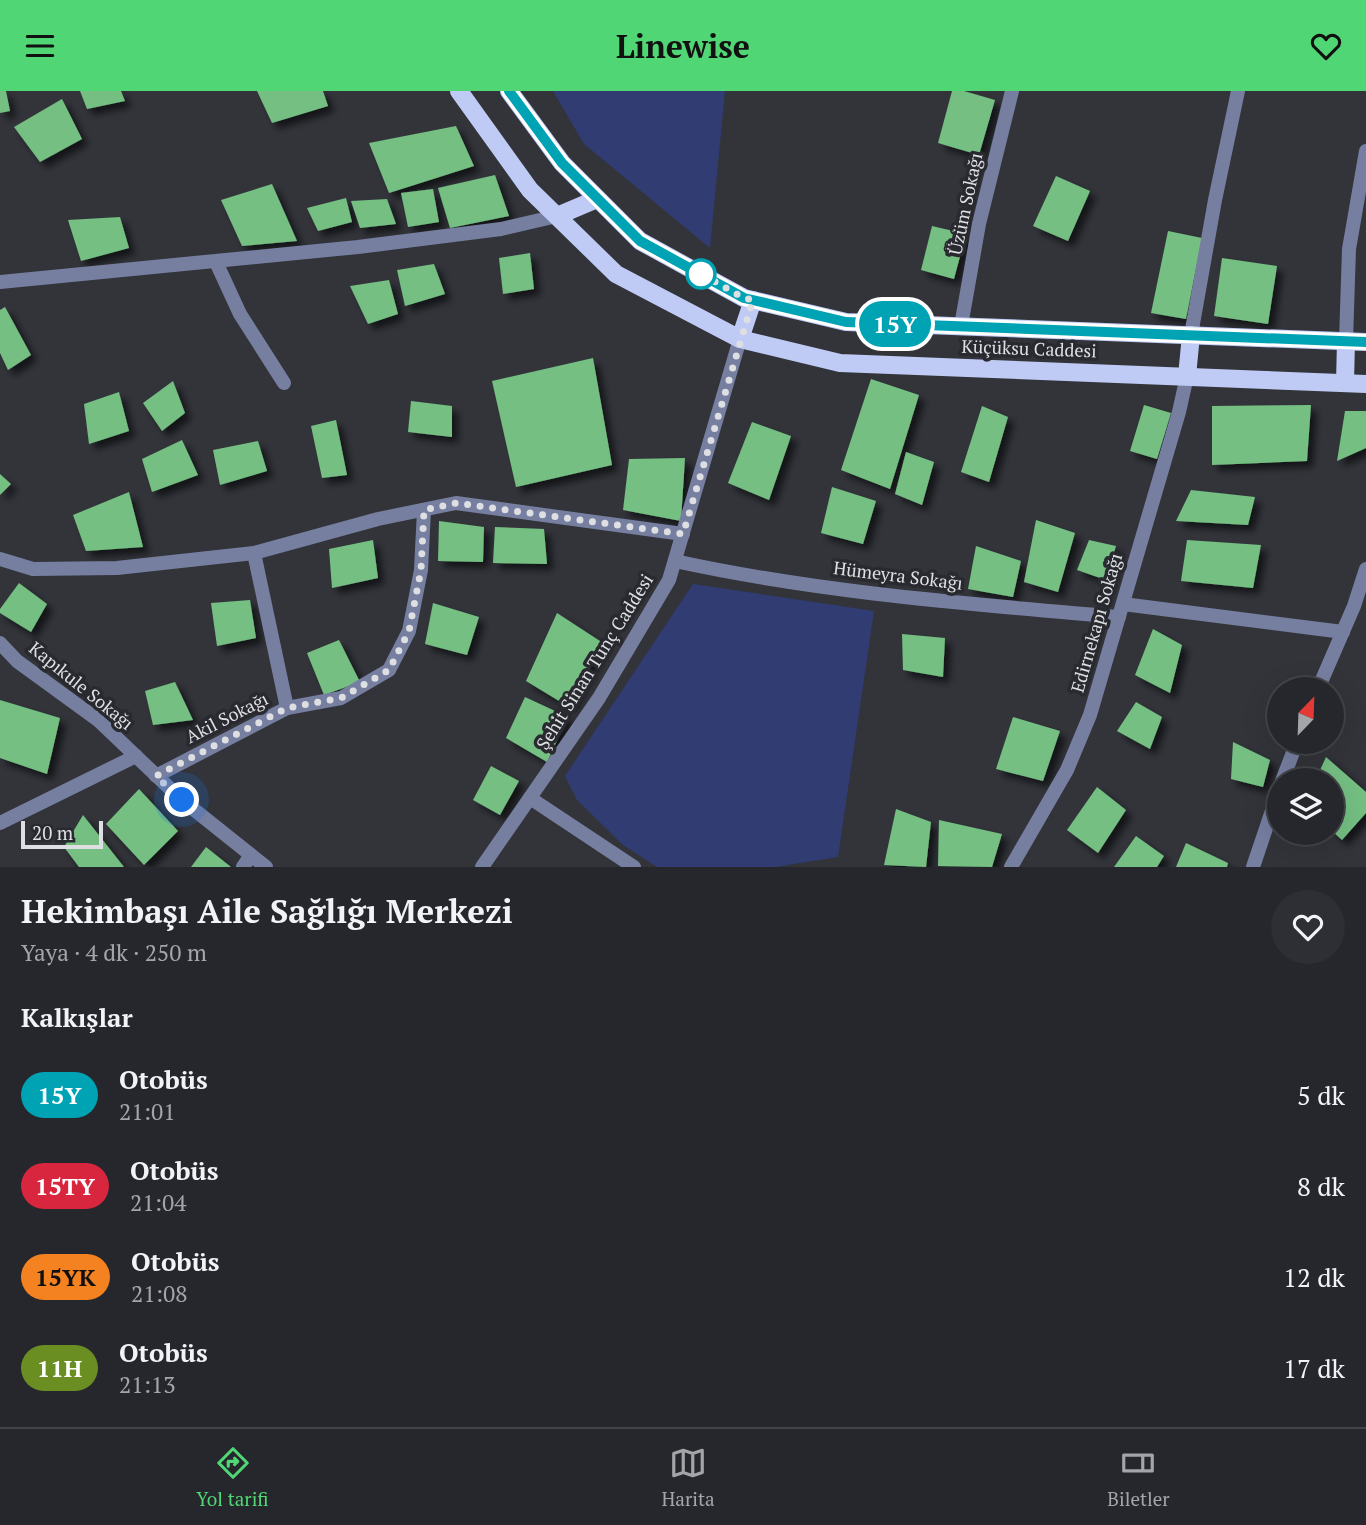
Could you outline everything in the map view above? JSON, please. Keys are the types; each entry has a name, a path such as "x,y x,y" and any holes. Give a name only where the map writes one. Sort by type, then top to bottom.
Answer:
{"main road":[{"name":"Küçüksu Caddesi","path":"459,91 530,190 616,274 740,339 840,363 1366,384"},
{"name":"Küçüksu Caddesi","path":"509,91 562,163 640,241 744,298 846,322 1366,342"},
{"path":"557,216 597,199"},
{"path":"740,339 753,300"},
{"path":"1187,376 1191,335"},
{"path":"1345,383 1346,341"}],"street":[{"name":"Üzüm Sokağı","path":"961,326 979,224 1012,91"},
{"path":"1191,335 1238,91"},
{"path":"1346,341 1349,249 1366,151"},
{"path":"0,282 358,247 501,229 557,216"},
{"path":"216,262 240,314 284,383"},
{"name":"Şehit Sinan Tunç Caddesi","path":"482,867 600,698 669,580 740,339"},
{"name":"Edirnekapı Sokağı","path":"1011,867 1067,770 1090,715 1179,412 1187,376"},
{"path":"0,559 33,569 117,568 254,554 378,519 456,503 683,534"},
{"path":"287,708 341,698 389,670 409,631 421,570 424,510"},
{"name":"Akil Sokağı","path":"156,776 287,708 254,554"},
{"name":"Hümeyra Sokağı","path":"675,561 740,576 920,599 1121,610 1343,632"},
{"path":"1323,677 1366,569"},
{"name":"Kapıkule Sokağı","path":"0,643 17,661 98,720 247,861 266,867"},
{"path":"0,823 136,757"},
{"path":"530,798 634,867"},
{"path":"1253,867 1267,826"}],"shaded area":[{"path":"553,91 725,91 710,248 584,144"},
{"path":"693,584 874,611 838,857 775,867 657,867 623,845 577,800 565,776"}],"building":[{"path":"0,91 6,91 10,111 0,113"},
{"path":"80,91 121,91 125,101 87,109"},
{"path":"257,91 323,91 328,106 272,123"},
{"path":"952,91 964,91 995,100 979,155 938,143"},
{"path":"62,99 82,139 40,162 14,127"},
{"path":"456,126 474,166 389,193 369,143"},
{"path":"495,175 509,216 450,228 438,188"},
{"path":"1056,176 1090,191 1068,241 1033,226"},
{"path":"272,184 297,241 242,246 221,200"},
{"path":"433,189 439,222 408,227 401,193"},
{"path":"346,198 352,222 318,231 307,208"},
{"path":"387,199 396,224 360,228 351,201"},
{"path":"120,217 129,248 81,261 68,220"},
{"path":"932,226 966,234 954,279 921,270"},
{"path":"1168,231 1202,238 1186,319 1151,313"},
{"path":"530,253 534,289 503,294 499,258"},
{"path":"1222,258 1277,266 1268,324 1214,316"},
{"path":"434,264 445,294 405,306 397,270"},
{"path":"389,280 398,314 368,324 350,286"},
{"path":"5,307 31,355 8,370 0,353 0,310"},
{"path":"593,358 612,465 516,487 492,381"},
{"path":"871,379 919,395 890,489 841,470"},
{"path":"173,381 185,413 162,431 143,403"},
{"path":"119,392 129,431 89,444 84,404"},
{"path":"411,401 452,406 452,437 408,432"},
{"path":"1144,405 1171,413 1157,459 1130,451"},
{"path":"1311,405 1307,461 1212,465 1212,406"},
{"path":"982,406 1008,417 989,482 961,472"},
{"path":"1345,411 1366,411 1366,448 1337,461"},
{"path":"336,420 347,475 322,478 311,426"},
{"path":"752,422 791,436 769,500 728,483"},
{"path":"182,440 198,475 152,492 142,459"},
{"path":"258,441 267,471 220,485 213,450"},
{"path":"906,452 934,462 922,505 895,494"},
{"path":"685,458 681,521 623,510 629,459"},
{"path":"0,474 11,484 0,495"},
{"path":"832,487 876,501 863,544 821,533"},
{"path":"1191,490 1255,497 1248,525 1176,521"},
{"path":"129,492 143,547 86,551 73,515"},
{"path":"1036,520 1075,533 1058,592 1024,582"},
{"path":"439,521 484,527 483,562 438,561"},
{"path":"495,527 544,529 547,564 493,563"},
{"path":"373,540 378,578 332,588 329,549"},
{"path":"1089,540 1116,546 1106,580 1077,570"},
{"path":"1187,540 1261,545 1253,588 1181,581"},
{"path":"976,546 1021,561 1013,597 968,589"},
{"path":"19,583 47,604 31,632 0,613 0,609"},
{"path":"250,600 256,638 217,646 211,603"},
{"path":"433,603 479,617 467,655 425,644"},
{"path":"557,613 603,643 569,707 526,681"},
{"path":"1153,629 1182,645 1170,693 1135,675"},
{"path":"902,634 945,638 943,677 903,670"},
{"path":"339,640 360,682 324,695 307,653"},
{"path":"175,682 193,720 153,725 145,691"},
{"path":"525,697 568,717 547,762 506,738"},
{"path":"0,700 60,718 47,774 0,758"},
{"path":"1136,702 1162,717 1150,749 1117,731"},
{"path":"1013,717 1060,731 1043,781 996,769"},
{"path":"1233,742 1270,760 1263,787 1231,779"},
{"path":"1326,757 1339,768 1321,768"},
{"path":"491,766 519,781 500,815 473,800"},
{"path":"1344,773 1366,792 1366,813 1344,838"},
{"path":"1097,787 1126,810 1098,853 1067,830"},
{"path":"139,789 178,831 144,865 106,824"},
{"path":"896,809 931,822 926,867 884,865"},
{"path":"83,815 124,867 79,867 64,847"},
{"path":"939,820 1002,834 992,867 938,866"},
{"path":"1136,836 1164,856 1157,867 1114,867"},
{"path":"1186,843 1228,863 1227,867 1176,867"},
{"path":"206,847 231,867 191,867"}],"bus line":[{"name":"15Y","path":"509,91 562,163 640,241 744,298 846,322 1366,342"}],"route":[{"path":"182,800 156,776 287,708 341,698 389,670 409,631 421,570 424,510 456,503 683,534 753,300 744,298 701,274"}]}
